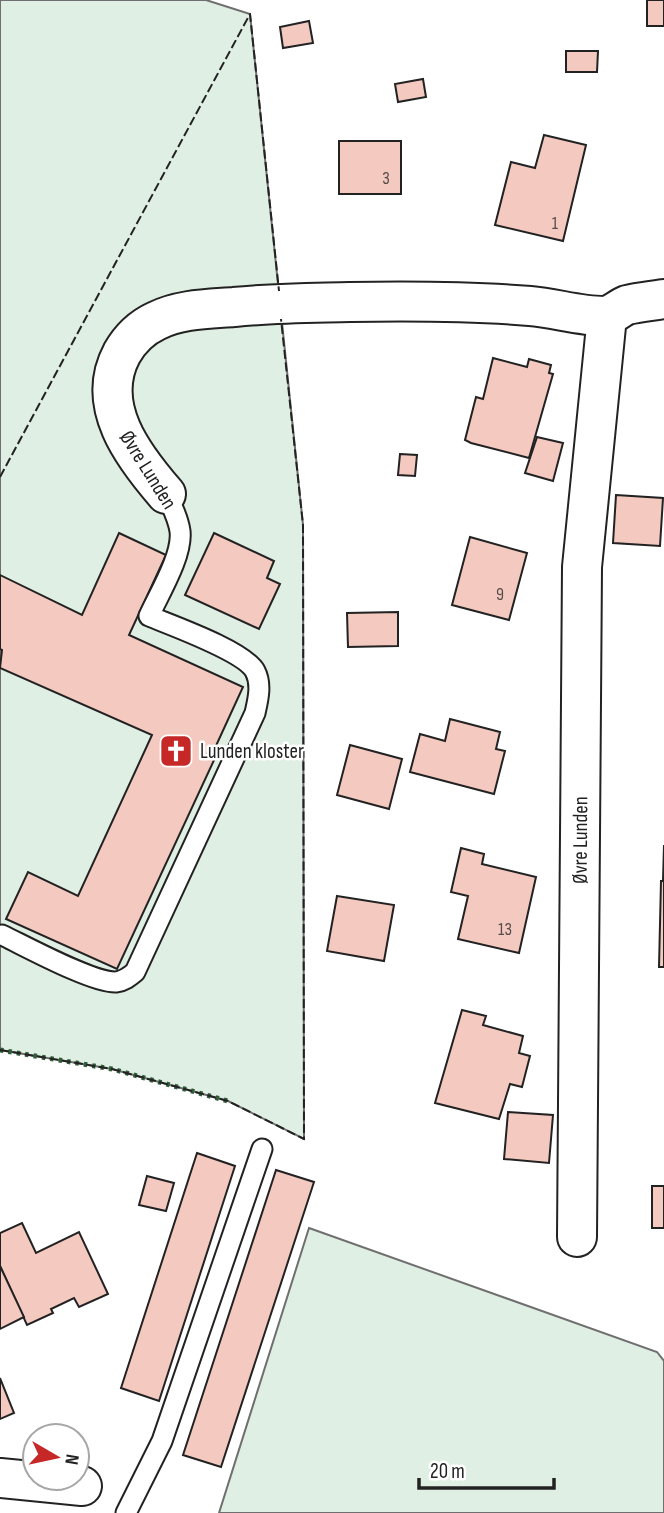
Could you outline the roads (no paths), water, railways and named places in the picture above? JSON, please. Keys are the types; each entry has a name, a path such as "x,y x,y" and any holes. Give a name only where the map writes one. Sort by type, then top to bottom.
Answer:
{"street":[{"name":"Øvre Lunden","path":"166,494 140,464 126,440 117,419 113,396 112,379 127,345 138,332 155,321 196,310 265,304 421,301 532,306 607,316 624,306 664,299"},
{"name":"Øvre Lunden","path":"578,1237 582,567 607,316"},
{"path":"0,1478 21,1480"}],"lane":[{"name":"Øvre Lunden","path":"2,935 93,977 119,982 128,979 135,972 255,713 259,685 256,672 249,663 236,653 149,616 178,551 181,534 177,516 166,494"},
{"path":"126,1513 162,1441 262,1149"}],"place":[{"name":"Lunden kloster","path":"176,751"}]}
